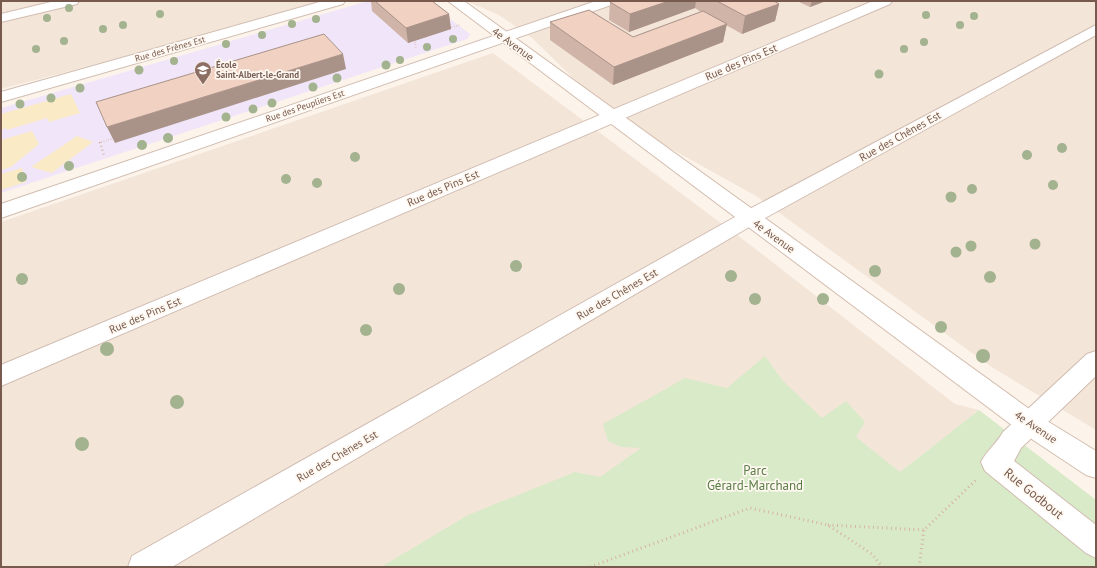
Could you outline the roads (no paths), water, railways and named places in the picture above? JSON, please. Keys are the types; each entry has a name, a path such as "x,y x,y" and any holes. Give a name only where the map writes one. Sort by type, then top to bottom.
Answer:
{"street":[{"path":"1,18 72,1"},
{"name":"Rue des Frênes Est","path":"1,98 338,1"},
{"name":"4e Avenue","path":"455,1 1030,424 1096,466"},
{"name":"Rue des Peupliers Est","path":"1,211 608,1"},
{"name":"Rue des Pins Est","path":"1,376 885,1"},
{"name":"Rue des Chênes Est","path":"143,567 749,218 1096,29"},
{"name":"Rue Godbout","path":"1096,361 1012,440 1007,450 995,462 1096,542"}],"place":[{"name":"École Saint-Albert-le-Grand","path":"203,85"}],"park label":[{"name":"Parc Gérard-Marchand","path":"755,478"}]}
